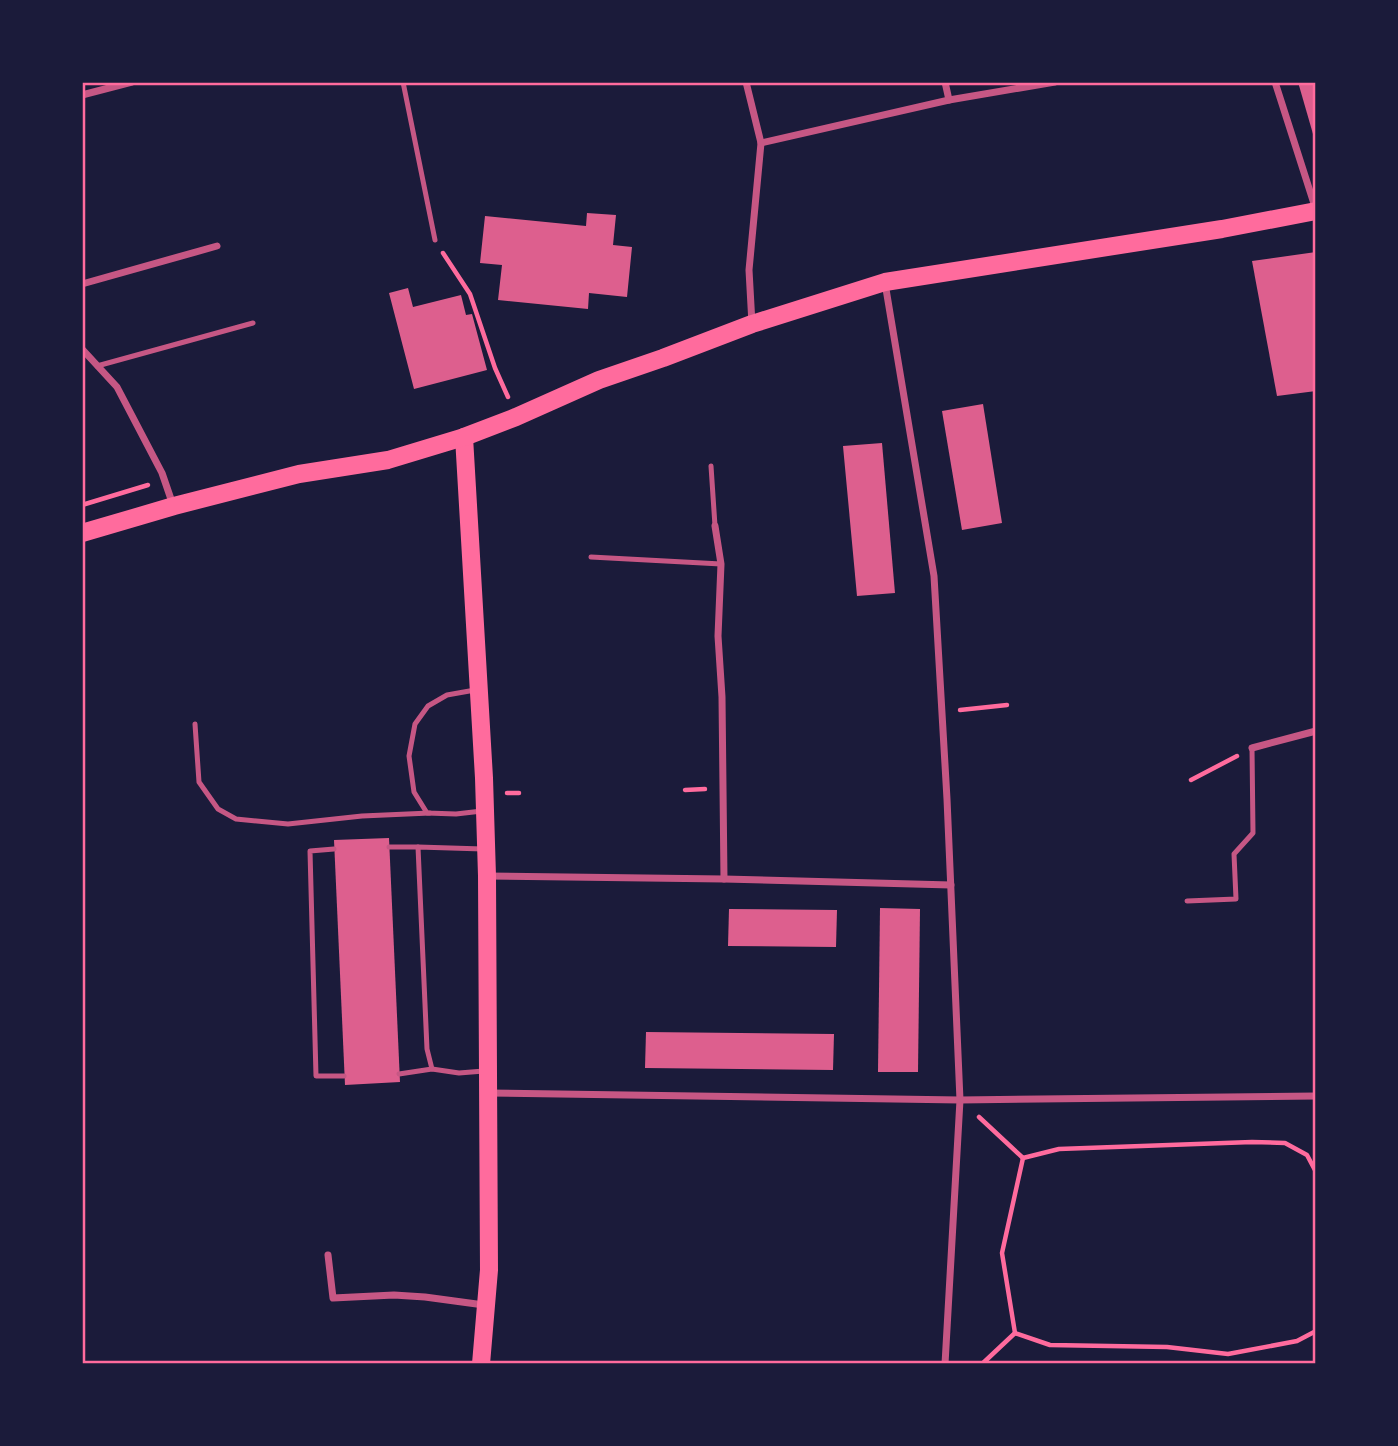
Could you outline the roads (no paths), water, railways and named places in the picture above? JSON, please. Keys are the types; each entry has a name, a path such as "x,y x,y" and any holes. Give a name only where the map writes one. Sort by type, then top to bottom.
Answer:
{"main road":[{"path":"82,533 299,474 388,460 464,437 599,380 752,324 885,282 1222,229 1316,211"},
{"path":"464,437 487,876 489,1269 481,1364"}],"street":[{"path":"82,95 132,82"},
{"path":"746,82 761,143 749,270 752,324"},
{"path":"944,82 949,100"},
{"path":"761,143 949,100 1055,82"},
{"path":"1275,82 1316,211"},
{"path":"82,284 217,246"},
{"path":"885,282 934,576 942,712 960,1100 945,1364"},
{"path":"82,349 117,387 162,473 174,506"},
{"path":"715,527 721,564 718,636 722,697 724,879"},
{"path":"1252,748 1316,731"},
{"path":"487,876 951,885"},
{"path":"488,1093 960,1100 1316,1096"},
{"path":"328,1255 333,1298 394,1295 485,1305"}],"lane":[{"path":"403,82 435,240"},
{"path":"97,366 253,323"},
{"path":"711,466 715,527"},
{"path":"592,557 721,564"},
{"path":"430,813 414,792 409,755 415,724 428,706 447,695 479,690"},
{"path":"195,724 199,782 218,809 236,819 288,824 362,816 456,814 485,810"},
{"path":"1187,901 1236,899 1234,854 1253,833 1252,748"},
{"path":"389,847 486,849"},
{"path":"418,847 427,1049 432,1069"},
{"path":"334,849 310,851 316,1076 344,1076"},
{"path":"399,1074 432,1069 459,1073 487,1071"}]}
